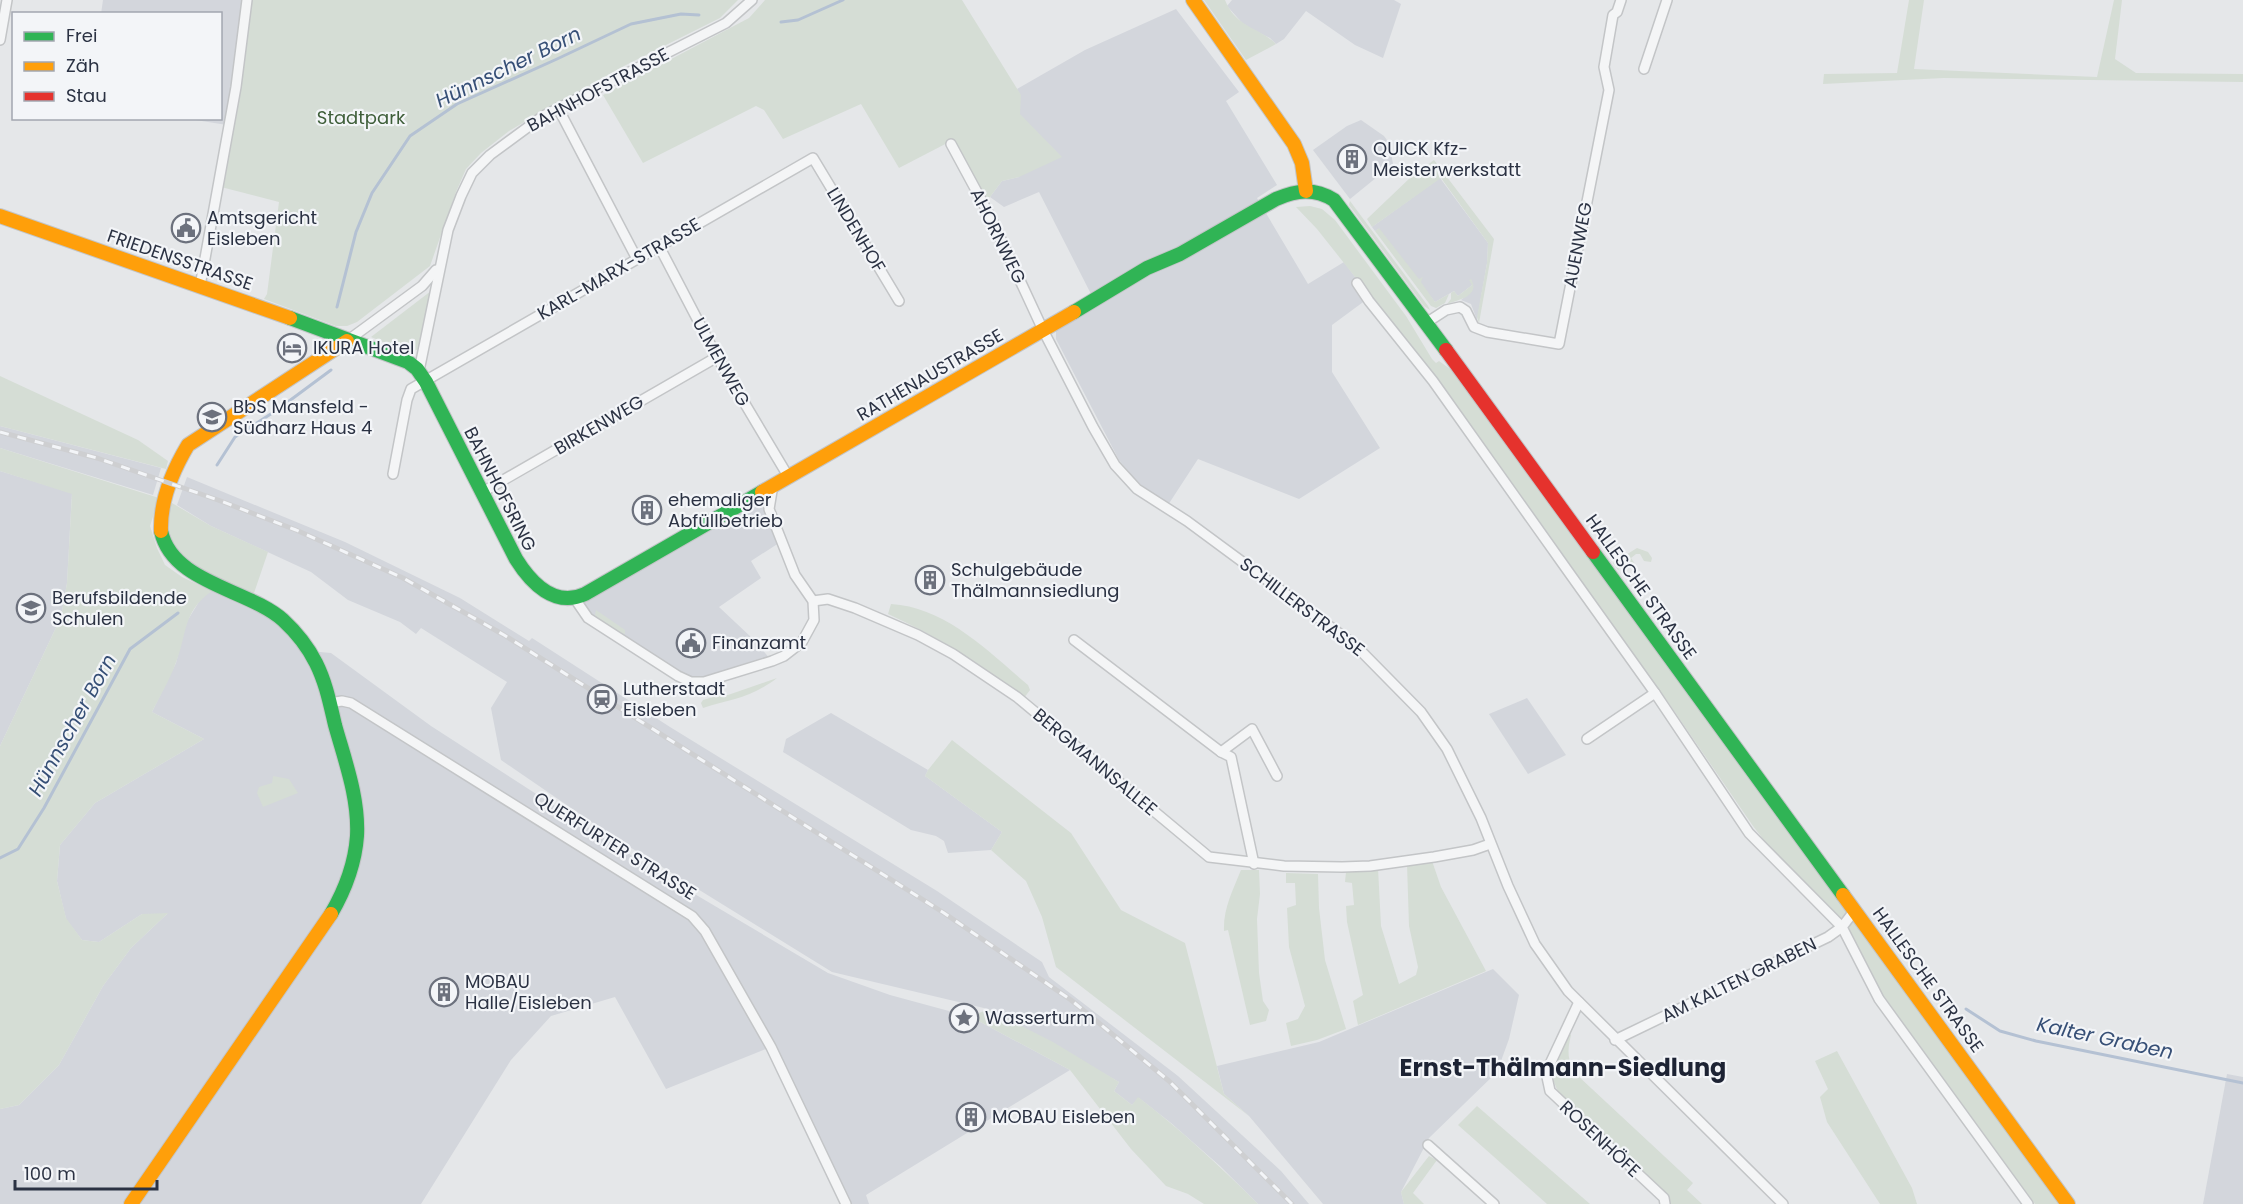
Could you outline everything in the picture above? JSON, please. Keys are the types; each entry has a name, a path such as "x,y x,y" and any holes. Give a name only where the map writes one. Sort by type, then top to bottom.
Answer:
{"main road":[{"path":"1192,0 1294,144 1302,163 1306,191"},
{"name":"HALLESCHE STRASSE","path":"1306,191 1317,192 1334,200 2068,1204"},
{"name":"RATHENAUSTRASSE","path":"575,599 1150,267 1180,254 1276,199 1290,193 1306,191"},
{"name":"FRIEDENSSTRASSE","path":"0,216 200,286 347,341"},
{"path":"131,1204 332,913 348,882 356,849 357,816 329,704 315,662 289,626 264,607 182,565 169,551 161,527 163,508 179,458 188,445 347,341"},
{"name":"BAHNHOFSRING","path":"347,341 396,357 417,369 426,382 510,549 525,573 557,597 575,599"}],"street":[{"path":"0,39 7,0"},
{"path":"200,286 236,87 247,0"},
{"name":"BAHNHOFSTRASSE","path":"417,369 420,366 448,230 460,196 472,173 490,155 526,127 558,108 726,23 752,0"},
{"name":"AUENWEG","path":"1426,323 1446,310 1460,307 1468,313 1474,327 1487,332 1559,344 1609,90 1604,67 1613,15 1617,12 1621,0"},
{"path":"1644,69 1667,0"},
{"path":"558,108 637,259"},
{"name":"AHORNWEG","path":"951,144 991,218 1043,330"},
{"name":"KARL-MARX-STRASSE","path":"426,382 813,158"},
{"name":"LINDENHOF","path":"813,158 899,301"},
{"name":"ULMENWEG","path":"659,246 717,357 788,477"},
{"name":"BAHNHOFSTRASSE","path":"347,341 422,286 439,265"},
{"path":"1357,283 1433,382 1655,693 1749,833 1842,927 1879,999 2028,1204"},
{"name":"SCHILLERSTRASSE","path":"1043,330 1093,428 1115,465 1137,489 1195,526 1355,645 1420,712 1447,749 1481,818 1490,844 1535,944 1559,978 1615,1040 1783,1204"},
{"name":"BIRKENWEG","path":"481,493 717,357"},
{"path":"393,474 407,400 411,389 426,382"},
{"path":"575,599 588,618 678,676 697,683 712,681 784,656 802,642 814,620 813,602 795,575 769,510 774,485"},
{"path":"747,500 769,510"},
{"name":"BERGMANNSALLEE","path":"813,602 828,599 855,608 918,635 952,654 1017,697 1209,857 1254,864 1316,867 1370,866 1473,850 1490,844"},
{"path":"1074,640 1221,752 1232,757 1254,864"},
{"path":"1587,740 1655,693"},
{"name":"QUERFURTER STRASSE","path":"329,704 342,701 351,703 692,916 705,931 771,1047 846,1204"},
{"path":"1221,752 1252,729 1277,776"},
{"name":"AM KALTEN GRABEN","path":"1615,1040 1828,937 1842,927 1855,910"},
{"name":"ROSENHÖFE","path":"1579,1002 1549,1066 1547,1077 1550,1091 1664,1198 1665,1204"},
{"path":"1428,1145 1494,1204"}],"shaded area":[{"path":"103,0 243,0 227,125 195,120 222,120 222,12 101,12"},
{"path":"1232,0 1394,0 1401,4 1383,58 1355,45 1306,11 1284,39 1276,44 1270,38 1245,26 1227,6"},
{"path":"1176,9 1239,92 1226,101 1277,185 1257,198 1308,284 1344,262 1370,297 1332,325 1332,372 1380,448 1299,499 1198,459 1168,505 1153,496 1132,476 1119,460 1056,339 1056,329 1096,305 1091,294 1039,192 1004,207 990,197 1002,181 1019,177 1020,95 1017,89 1085,50"},
{"path":"1361,120 1384,136 1389,143 1393,164 1350,199 1313,150 1347,126"},
{"path":"1440,178 1488,243 1487,263 1477,320 1471,304 1461,300 1472,291 1472,285 1458,296 1454,291 1435,302 1378,229 1375,231 1372,227"},
{"path":"0,426 161,468 153,495 0,448"},
{"name":"Berufsbildende Schulen","path":"0,471 72,493 67,583 61,617 0,746"},
{"path":"187,477 345,542 460,598 529,641 532,638 670,727 937,891 1042,962 1049,977 1178,1076 1281,1171 1309,1204 1258,1204 1220,1166 1171,1123 1139,1098 1132,1105 1114,1091 1119,1082 988,1009 832,972 612,836 501,760 491,708 507,682 421,628 416,634 400,622 348,600 311,572 211,526 177,505"},
{"path":"747,500 769,509 782,541 751,561 761,578 719,607 752,638 772,661 697,683 588,618 575,599"},
{"path":"219,584 258,604 309,651 331,653 431,726 654,870 828,973 890,995 971,1017 1070,1070 866,1195 869,1204 846,1204 771,1047 666,1089 615,997 551,1016 511,1060 421,1204 0,1204 0,1109 19,1105 59,1065 103,986 131,948 167,914 142,914 99,942 82,940 66,919 57,881 60,845 95,803 204,739 152,712 176,663 186,623 200,600"},
{"path":"1527,698 1566,755 1528,774 1489,714"},
{"path":"831,713 928,770 925,776 1002,832 991,850 948,853 944,841 936,836 911,830 783,752 786,739"},
{"path":"1493,969 1519,995 1509,1039 1497,1072 1429,1138 1401,1192 1404,1204 1323,1204 1249,1116 1224,1094 1217,1066 1319,1042"},
{"path":"2227,1074 2243,1077 2243,1204 2203,1204"}],"green space":[{"name":"Stadtpark","path":"251,0 738,0 720,18 624,66 533,117 509,131 481,153 466,169 430,266 357,322 347,326 336,326 264,299 267,294 279,202 221,187"},
{"path":"765,0 962,0 1021,95 1020,114 1062,157 1019,177 1002,181 990,197 984,198 953,140 899,168 861,104 783,139 764,110 756,106 643,163 603,95 749,18"},
{"path":"1204,0 1225,0 1241,22 1276,44 1246,60"},
{"path":"1909,0 1924,0 1914,69 2097,77 2114,0 2122,0 2115,59 2136,73 2243,74 2243,82 1944,78 1823,84 1824,74 1897,73"},
{"path":"1434,160 1494,239 1479,323 1477,317 1487,263 1488,243 1441,178 1372,227 1367,219 1411,177"},
{"path":"1350,201 1430,310 1424,306 1349,205"},
{"path":"1310,206 1322,209 1335,220 1406,316 1432,359 1436,363 1439,361 1457,374 2062,1204 2035,1204 1877,987 1849,929 1836,913 1770,848 1753,826 1668,702 1432,374 1317,229 1296,207"},
{"path":"1379,228 1419,279 1423,277 1421,282 1435,302 1449,294 1445,303 1436,308 1431,306 1375,231"},
{"path":"1471,279 1473,290 1471,293 1447,304 1451,299 1451,293 1454,291 1458,296 1472,285 1469,280"},
{"path":"431,291 421,348 409,353 371,337"},
{"path":"0,376 138,440 168,461 166,469 0,426"},
{"path":"0,448 159,498 150,526 165,565 182,577 212,591 202,599 190,616 175,665 152,712 204,739 95,803 60,845 57,881 66,918 82,940 99,942 142,914 168,913 131,948 103,986 59,1065 19,1105 0,1109 0,746 61,617 67,583 72,494 0,471"},
{"path":"172,503 211,526 268,552 254,593 248,593 202,571 176,550 168,537 167,521"},
{"path":"1637,548 1648,552 1652,558 1651,562 1644,561 1640,554 1636,554 1631,558 1635,564 1628,569 1624,565 1618,570 1613,563"},
{"path":"891,604 930,613 948,622 981,645 1028,685 1030,690 1024,698 959,652 888,614"},
{"path":"596,610 625,630 625,634 601,621 595,615"},
{"path":"777,678 759,690 741,697 703,708 701,703 703,700 728,695"},
{"path":"952,740 1071,833 1121,910 1185,943 1224,1094 1249,1116 1056,967 1042,917 1026,881 991,850 1002,832 925,776"},
{"path":"273,776 289,779 298,793 263,807 257,793 259,787 272,783"},
{"path":"1432,861 1441,887 1486,971 1358,1025 1353,1001 1363,995 1347,922 1346,906 1354,905 1352,883 1345,882 1346,872 1378,868 1381,926 1399,984 1416,975 1418,967 1409,926 1407,864"},
{"path":"1241,870 1259,870 1260,894 1257,919 1259,973 1263,1001 1269,1010 1266,1021 1250,1025 1228,930 1224,931 1227,907"},
{"path":"1286,873 1318,874 1325,960 1346,1029 1317,1040 1291,1046 1286,1023 1298,1019 1305,1006 1289,947 1287,908 1296,905 1295,883 1286,883"},
{"path":"988,1009 1053,1042 1119,1082 1114,1091 1132,1105 1138,1097 1170,1122 1258,1204 1204,1204 1188,1194 1166,1186 1131,1149 1070,1070 971,1017"},
{"path":"1568,1033 1571,1035 1570,1060 1577,1075 1693,1183 1687,1190 1702,1204 1668,1204 1669,1199 1561,1096 1553,1079 1553,1071 1556,1057"},
{"path":"1837,1051 1912,1188 1917,1204 1880,1204 1827,1122 1820,1097 1828,1089 1815,1061"},
{"path":"1477,1106 1590,1204 1547,1204 1458,1125"},
{"path":"1429,1156 1437,1160 1413,1193 1424,1204 1404,1204 1401,1192"}],"waterway":[{"name":"Hünnscher Born","path":"781,22 798,20 843,0"},
{"name":"Hünnscher Born","path":"337,307 356,232 372,193 410,136 457,104 631,24 681,14 699,15"},
{"name":"Hünnscher Born","path":"217,465 235,437 277,410 331,370"},
{"name":"Hünnscher Born","path":"0,858 18,849 44,808 130,649 178,613"},
{"name":"Kalter Graben","path":"1966,1009 2000,1031 2036,1041 2243,1083"}],"railway":[{"path":"0,432 97,458 296,530 403,578 504,635 944,913 1071,1000 1169,1081 1292,1204"}],"traffic: fast":[{"path":"1074,312 1147,268 1180,254 1276,199 1298,192 1312,192 1334,200 1446,350"},
{"path":"290,318 408,362 417,369 426,382 516,559 529,577 545,591 554,595 574,598 585,594 762,492"},
{"path":"161,531 168,548 180,562 195,574 268,609 283,620 313,657 327,694 350,780 357,822 352,867 331,914"},
{"path":"1593,552 1843,895"}],"traffic: slow":[{"path":"1193,0 1294,144 1302,163 1306,191"},
{"path":"0,216 290,318"},
{"path":"762,492 1074,312"},
{"path":"161,531 168,486 188,445 347,341"},
{"path":"1843,895 2068,1204"},
{"path":"131,1204 331,914"}],"traffic: jam":[{"path":"1446,350 1593,552"}],"place":[{"name":"QUICK Kfz- Meisterwerkstatt","path":"1352,159"},
{"name":"Amtsgericht Eisleben","path":"186,228"},
{"name":"IKURA Hotel","path":"292,348"},
{"name":"BbS Mansfeld - Südharz Haus 4","path":"212,417"},
{"name":"ehemaliger Abfüllbetrieb","path":"647,510"},
{"name":"Schulgebäude Thälmannsiedlung","path":"930,580"},
{"name":"Berufsbildende Schulen","path":"31,608"},
{"name":"Finanzamt","path":"691,643"},
{"name":"Lutherstadt Eisleben","path":"602,699"},
{"name":"MOBAU Halle/Eisleben","path":"444,992"},
{"name":"Wasserturm","path":"964,1018"},
{"name":"MOBAU Eisleben","path":"971,1117"}],"district":[{"name":"Ernst-Thälmann-Siedlung","path":"1563,1068"}]}
